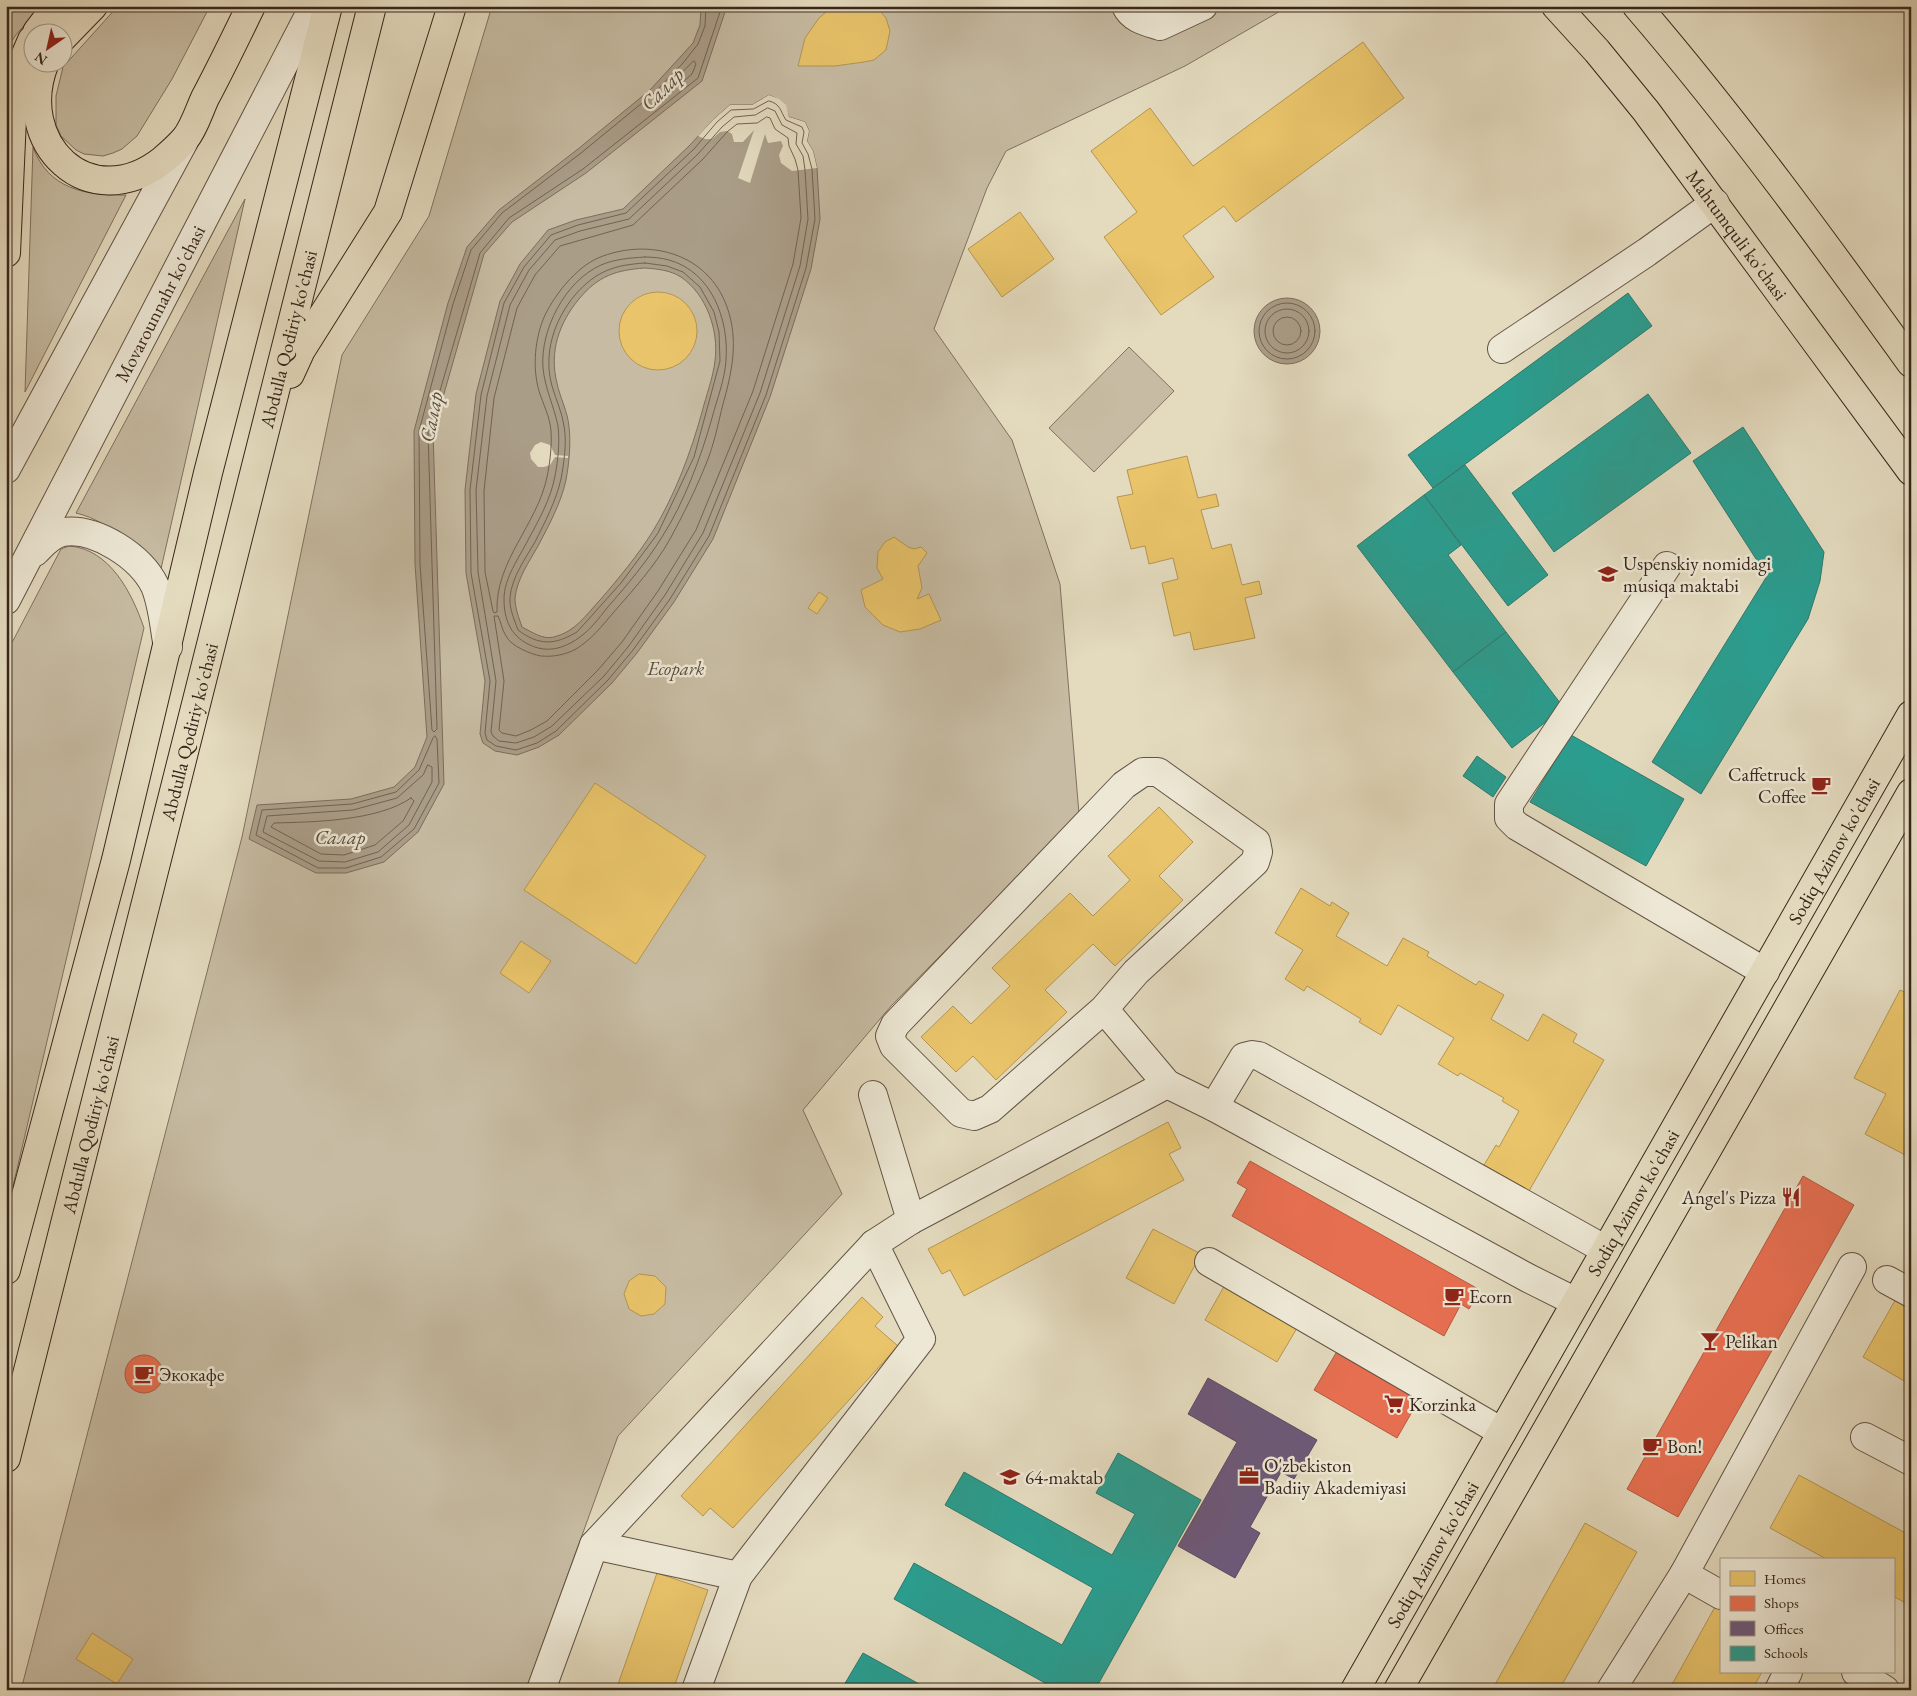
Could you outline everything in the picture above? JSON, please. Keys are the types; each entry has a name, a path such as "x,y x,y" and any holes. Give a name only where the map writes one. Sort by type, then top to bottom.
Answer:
{"main road":[{"path":"45,22 57,6"},
{"path":"72,28 93,6"},
{"path":"43,72 37,96 41,129 48,146 60,160 73,170 88,177 102,180 133,176 148,170 162,160 186,138 251,6"},
{"path":"6,1270 116,860 211,464 328,6"},
{"name":"Abdulla Qodiriy ko'chasi","path":"6,1458 372,6"},
{"path":"265,430 301,350 388,212 452,6"},
{"name":"Mahtumquli ko'chasi","path":"1556,6 1622,81 1911,471"},
{"path":"1637,6 1691,69 1794,202 1911,362"},
{"path":"6,253 9,118 22,63"},
{"name":"Sodiq Azimov ko'chasi","path":"1355,1690 1911,715"},
{"name":"Sodiq Azimov ko'chasi","path":"1398,1690 1911,793"}],"street":[{"name":"Movarounnahr ko'chasi","path":"6,600 314,6"},
{"path":"1126,6 1129,13 1145,22 1160,26 1203,6"},
{"path":"6,470 186,138"},
{"path":"1502,349 1715,204"},
{"path":"28,560 53,535 63,532 89,535 116,546 138,563 154,586 161,604 168,648"},
{"path":"1667,566 1509,804 1509,818 1517,826 1765,972"},
{"path":"1143,772 1158,772 1256,842 1258,852 1255,862 1136,972 1104,1009 990,1109 974,1116 961,1113 894,1046 890,1036 895,1025 1124,785 1143,772"},
{"path":"1104,1009 1167,1084 1214,1107 1528,1278 1576,1302"},
{"path":"1214,1107 1244,1057 1259,1056 1606,1250"},
{"path":"541,1690 594,1545 874,1244 911,1220 1167,1084"},
{"path":"873,1095 911,1220"},
{"path":"696,1690 738,1576 921,1339 874,1244"},
{"path":"1209,1262 1502,1432"},
{"path":"1611,1690 1684,1574 1852,1267"},
{"path":"1887,1280 1911,1293"},
{"path":"1865,1437 1911,1461"},
{"path":"594,1545 738,1576"},
{"path":"1684,1574 1720,1594"},
{"path":"1779,1690 1787,1674"},
{"path":"1859,1674 1885,1690"}],"green space":[{"path":"6,6 41,6 27,22 22,22 22,28 6,51"},
{"path":"118,6 210,6 172,79 137,136 122,149 113,153 103,156 84,154 76,150 61,136 56,125 56,96 62,72 72,72 72,57"},
{"name":"Ecopark","path":"492,6 1289,6 1185,66 1006,151 987,188 934,329 1012,440 1060,584 1079,814 891,1006 803,1110 842,1194 618,1436 526,1690 21,1690 242,837 342,355 429,216"},
{"path":"33,147 48,172 58,181 70,187 97,194 126,195 25,392"},
{"path":"245,199 158,582 112,531 90,517 76,513"},
{"path":"1129,347 1174,391 1094,472 1049,428"},
{"path":"69,546 84,549 108,564 126,587 144,628 6,1216 6,654 61,549"}],"water":[{"name":"Салар","path":"701,6 727,6 702,81 586,173 512,222 484,254 433,432 444,784 418,832 384,862 346,873 316,873 249,839 257,805 351,799 394,787 415,767 427,737 415,564 414,431 448,303 467,247 499,210 650,90 693,43 700,25"},
{"path":"769,95 782,103 789,117 805,122 809,131 807,141 813,151 817,168 820,219 811,269 770,397 713,539 674,602 637,653 612,683 559,735 539,747 517,755 495,751 483,743 480,734 485,681 466,573 465,490 476,394 500,301 520,264 548,230 576,220 623,209 730,105 752,105","holes":["645,268 663,270 681,277 698,294 709,314 715,338 715,361 698,427 682,473 668,503 653,531 635,558 585,617 574,627 554,637 542,636 522,627 516,609 515,598 527,564 558,505 567,474 570,433 555,371 554,360 557,338 572,308 593,285 608,276 625,270"]},
{"path":"1281,298 1293,298 1311,307 1318,318 1320,331 1318,344 1311,355 1300,362 1281,364 1268,359 1259,350 1254,337 1254,325 1259,312 1268,303"}],"pier":[{"path":"769,95 779,99 786,105 789,117 805,122 809,131 807,141 813,151 817,168 792,171 781,163 779,155 783,146 781,141 768,143 765,134 750,183 738,178 754,130 743,142 734,142 732,134 727,131 720,132 712,139 698,136 730,105 752,105"},
{"path":"541,442 550,445 555,455 568,456 568,458 555,457 550,465 538,467 531,459 530,453 535,445"}],"building: Homes":[{"path":"833,6 872,6 880,11 886,18 890,31 886,50 874,60 864,62 835,66 798,66 805,38 819,18"},
{"path":"1363,42 1404,98 1236,222 1224,206 1183,236 1214,277 1161,315 1104,237 1137,212 1091,151 1150,108 1193,166"},
{"path":"1020,212 1054,259 1002,297 968,249"},
{"path":"650,292 666,292 680,298 691,309 697,323 697,339 691,353 680,364 666,370 650,370 636,364 625,353 619,339 619,323 625,309 636,298"},
{"path":"1187,456 1198,498 1216,494 1219,506 1201,510 1212,549 1231,544 1242,585 1259,581 1262,594 1245,598 1255,638 1194,650 1190,632 1174,636 1162,583 1178,579 1173,558 1149,564 1145,546 1131,549 1117,497 1133,494 1127,470"},
{"path":"894,537 908,547 914,549 921,547 927,553 918,566 922,588 917,599 929,594 941,620 920,629 900,632 883,625 865,607 861,590 883,579 877,568 878,552 885,542"},
{"path":"819,592 828,598 817,614 808,608"},
{"path":"595,783 706,856 636,964 524,890"},
{"path":"1159,807 1193,842 1159,876 1183,900 1115,966 1093,944 1045,990 1067,1012 996,1080 973,1056 956,1072 921,1037 953,1006 971,1024 1010,986 992,968 1070,893 1093,916 1130,880 1108,856"},
{"path":"1301,888 1330,906 1332,902 1349,913 1336,936 1387,966 1403,938 1429,952 1427,956 1476,985 1479,981 1504,995 1491,1019 1528,1041 1543,1014 1577,1034 1573,1042 1604,1060 1529,1191 1484,1165 1496,1145 1499,1147 1519,1111 1502,1101 1504,1098 1460,1073 1458,1076 1438,1064 1454,1038 1398,1005 1381,1035 1359,1022 1361,1019 1307,986 1304,991 1285,979 1303,950 1275,933"},
{"path":"521,941 551,961 529,993 500,973"},
{"path":"1900,990 1911,995 1911,1086 1905,1096 1911,1099 1911,1158 1865,1134 1886,1094 1854,1078"},
{"path":"1168,1122 1181,1148 1169,1154 1184,1180 964,1296 950,1270 942,1274 928,1249"},
{"path":"1153,1229 1201,1254 1174,1304 1126,1278"},
{"path":"639,1274 655,1276 666,1287 665,1304 654,1314 641,1316 629,1309 624,1294 629,1281"},
{"path":"1230,1276 1303,1318 1277,1362 1205,1320"},
{"path":"862,1297 883,1317 875,1326 898,1346 733,1528 710,1508 703,1516 681,1496"},
{"path":"1897,1297 1911,1305 1911,1385 1863,1357"},
{"path":"1799,1475 1911,1536 1911,1606 1894,1597 1894,1558 1824,1558 1770,1528"},
{"path":"1585,1523 1637,1552 1559,1690 1492,1690"},
{"path":"657,1573 708,1590 673,1690 616,1690"},
{"path":"1716,1605 1720,1607 1720,1674 1761,1674 1752,1690 1669,1690"},
{"path":"92,1633 133,1659 117,1684 76,1659"}],"building: Shops":[{"path":"1250,1161 1480,1290 1469,1309 1461,1304 1444,1336 1232,1216 1247,1189 1237,1183"},
{"path":"1803,1176 1854,1205 1678,1517 1627,1489"},
{"path":"1342,1343 1424,1391 1397,1438 1314,1390"},
{"name":"Экокафе","path":"144,1355 157,1361 163,1374 157,1387 144,1393 131,1387 125,1374 131,1361"}],"building: Offices":[{"name":"O'zbekiston Badiiy Akademiyasi","path":"1208,1378 1317,1440 1294,1479 1281,1472 1250,1527 1260,1533 1235,1578 1178,1546 1237,1442 1188,1414"}],"building: Schools":[{"path":"1628,293 1652,326 1433,488 1408,455"},
{"path":"1648,394 1691,453 1554,552 1512,493"},
{"path":"1743,427 1824,552 1820,581 1808,619 1701,794 1652,762 1767,576 1693,461"},
{"path":"1465,465 1548,575 1508,606 1424,495"},
{"path":"1424,495 1461,545 1448,555 1506,632 1453,672 1357,546"},
{"path":"1506,632 1564,708 1512,748 1453,672"},
{"path":"1571,735 1684,799 1646,866 1530,802"},
{"path":"1477,756 1506,777 1493,797 1463,776"},
{"path":"1118,1453 1201,1500 1095,1690 1041,1690 1045,1683 894,1599 914,1563 1062,1645 1093,1588 945,1505 964,1472 1112,1555 1135,1514 1096,1493"},
{"path":"863,1653 930,1690 852,1690 844,1685"}],"place":[{"name":"Uspenskiy nomidagi musiqa maktabi","path":"1608,574"},
{"name":"Caffetruck Coffee","path":"1821,785"},
{"name":"Angel's Pizza","path":"1791,1197"},
{"name":"Ecorn","path":"1454,1296"},
{"name":"Pelikan","path":"1710,1341"},
{"name":"Экокафе","path":"144,1374"},
{"name":"Korzinka","path":"1394,1404"},
{"name":"Bon!","path":"1652,1446"},
{"name":"O'zbekiston Badiiy Akademiyasi","path":"1249,1476"},
{"name":"64-maktab","path":"1010,1477"}]}
